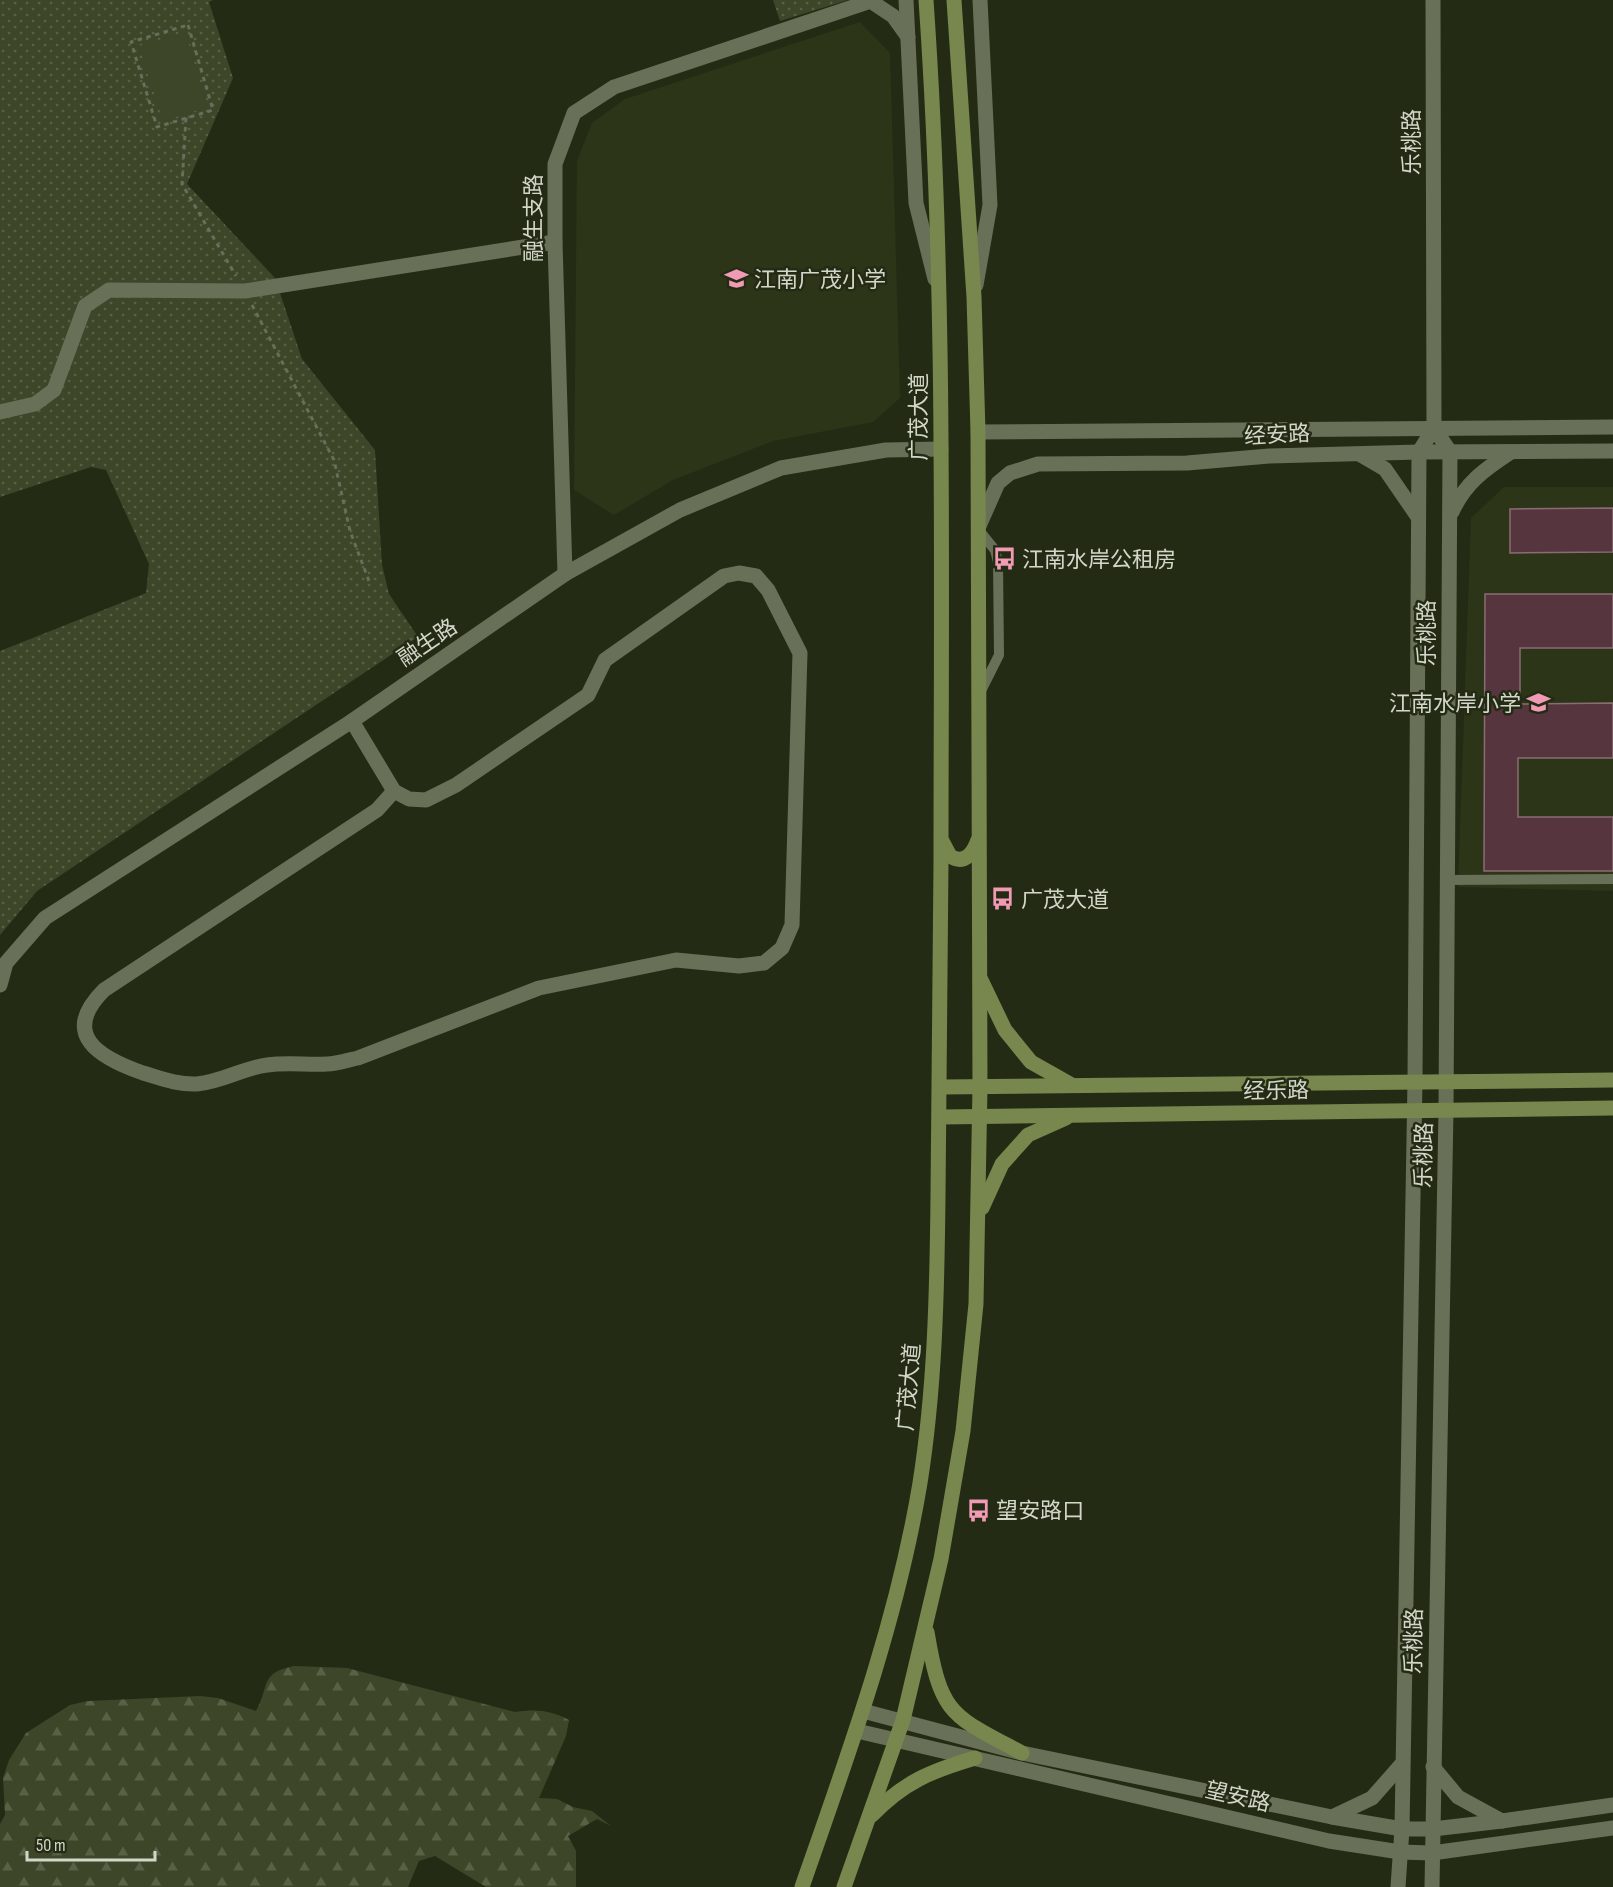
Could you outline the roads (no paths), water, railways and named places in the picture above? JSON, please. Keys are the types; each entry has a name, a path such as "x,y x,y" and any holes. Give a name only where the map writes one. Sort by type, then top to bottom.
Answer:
{"main road":[{"name":"广茂大道","path":"802,1887 857,1731 905,1558 928,1427 936,1306 940,1117 941,449 939,296 926,0"},
{"path":"844,1887 903,1720 926,1623 943,1548 963,1431 974,1326 979,1213 980,1086 978,432 974,297 954,0"},
{"path":"940,838 950,856 955,859 970,856 979,838"},
{"path":"980,976 1005,1029 1031,1062 1072,1085"},
{"name":"经乐路","path":"940,1087 1613,1080"},
{"name":"经乐路","path":"940,1117 1613,1108"},
{"path":"979,1213 1002,1164 1029,1135 1074,1115"},
{"path":"926,1623 938,1685 948,1705 962,1721 1022,1753"},
{"path":"868,1820 891,1796 934,1770 975,1758"}],"street":[{"name":"广茂大道","path":"906,0 916,203 939,296"},
{"path":"974,297 990,205 980,0"},
{"name":"乐桃路","path":"1433,0 1434,428"},
{"path":"873,1 893,16 908,38"},
{"name":"融生支路","path":"565,574 555,242 555,164 574,113 614,87 873,1"},
{"path":"0,412 35,404 54,390 85,306 109,290 245,291 555,242"},
{"name":"经安路","path":"978,432 1613,427"},
{"path":"1419,452 1434,428 1449,452"},
{"name":"融生路","path":"0,985 6,963 45,918 352,721 565,574 680,510 781,468 886,450 941,449"},
{"name":"经安路","path":"978,529 999,483 1010,473 1038,464 1187,463 1269,456 1419,452 1613,451"},
{"name":"乐桃路","path":"1398,1887 1402,1829 1401,1765 1415,1111 1419,452"},
{"name":"乐桃路","path":"1431,1887 1446,1111 1449,452"},
{"path":"1449,517 1461,493 1479,474 1511,452"},
{"path":"1360,454 1384,469 1418,518"},
{"path":"352,721 394,790 409,799 426,800 456,785 588,694 605,660 724,576 739,573 756,576 768,590 800,653 792,925 782,948 764,963 739,966 676,960 539,988 358,1058 327,1064 298,1062 267,1065 196,1084 168,1081 116,1063 98,1053 88,1040 84,1023 90,1004 104,990 377,810 394,790"},
{"name":"望安路","path":"863,1711 1022,1753 1332,1817 1402,1829 1433,1829 1613,1805"},
{"name":"望安路","path":"857,1731 1329,1841 1400,1852 1432,1853 1613,1828"},
{"path":"1332,1817 1372,1798 1401,1765"},
{"path":"1433,1767 1458,1797 1502,1821"}],"lane":[{"path":"1447,880 1613,879"}],"place":[{"name":"江南广茂小学","path":"736,279"},
{"name":"江南水岸公租房","path":"1004,559"},
{"name":"江南水岸小学","path":"1539,703"},
{"name":"广茂大道","path":"1003,899"},
{"name":"望安路口","path":"978,1510"}]}
